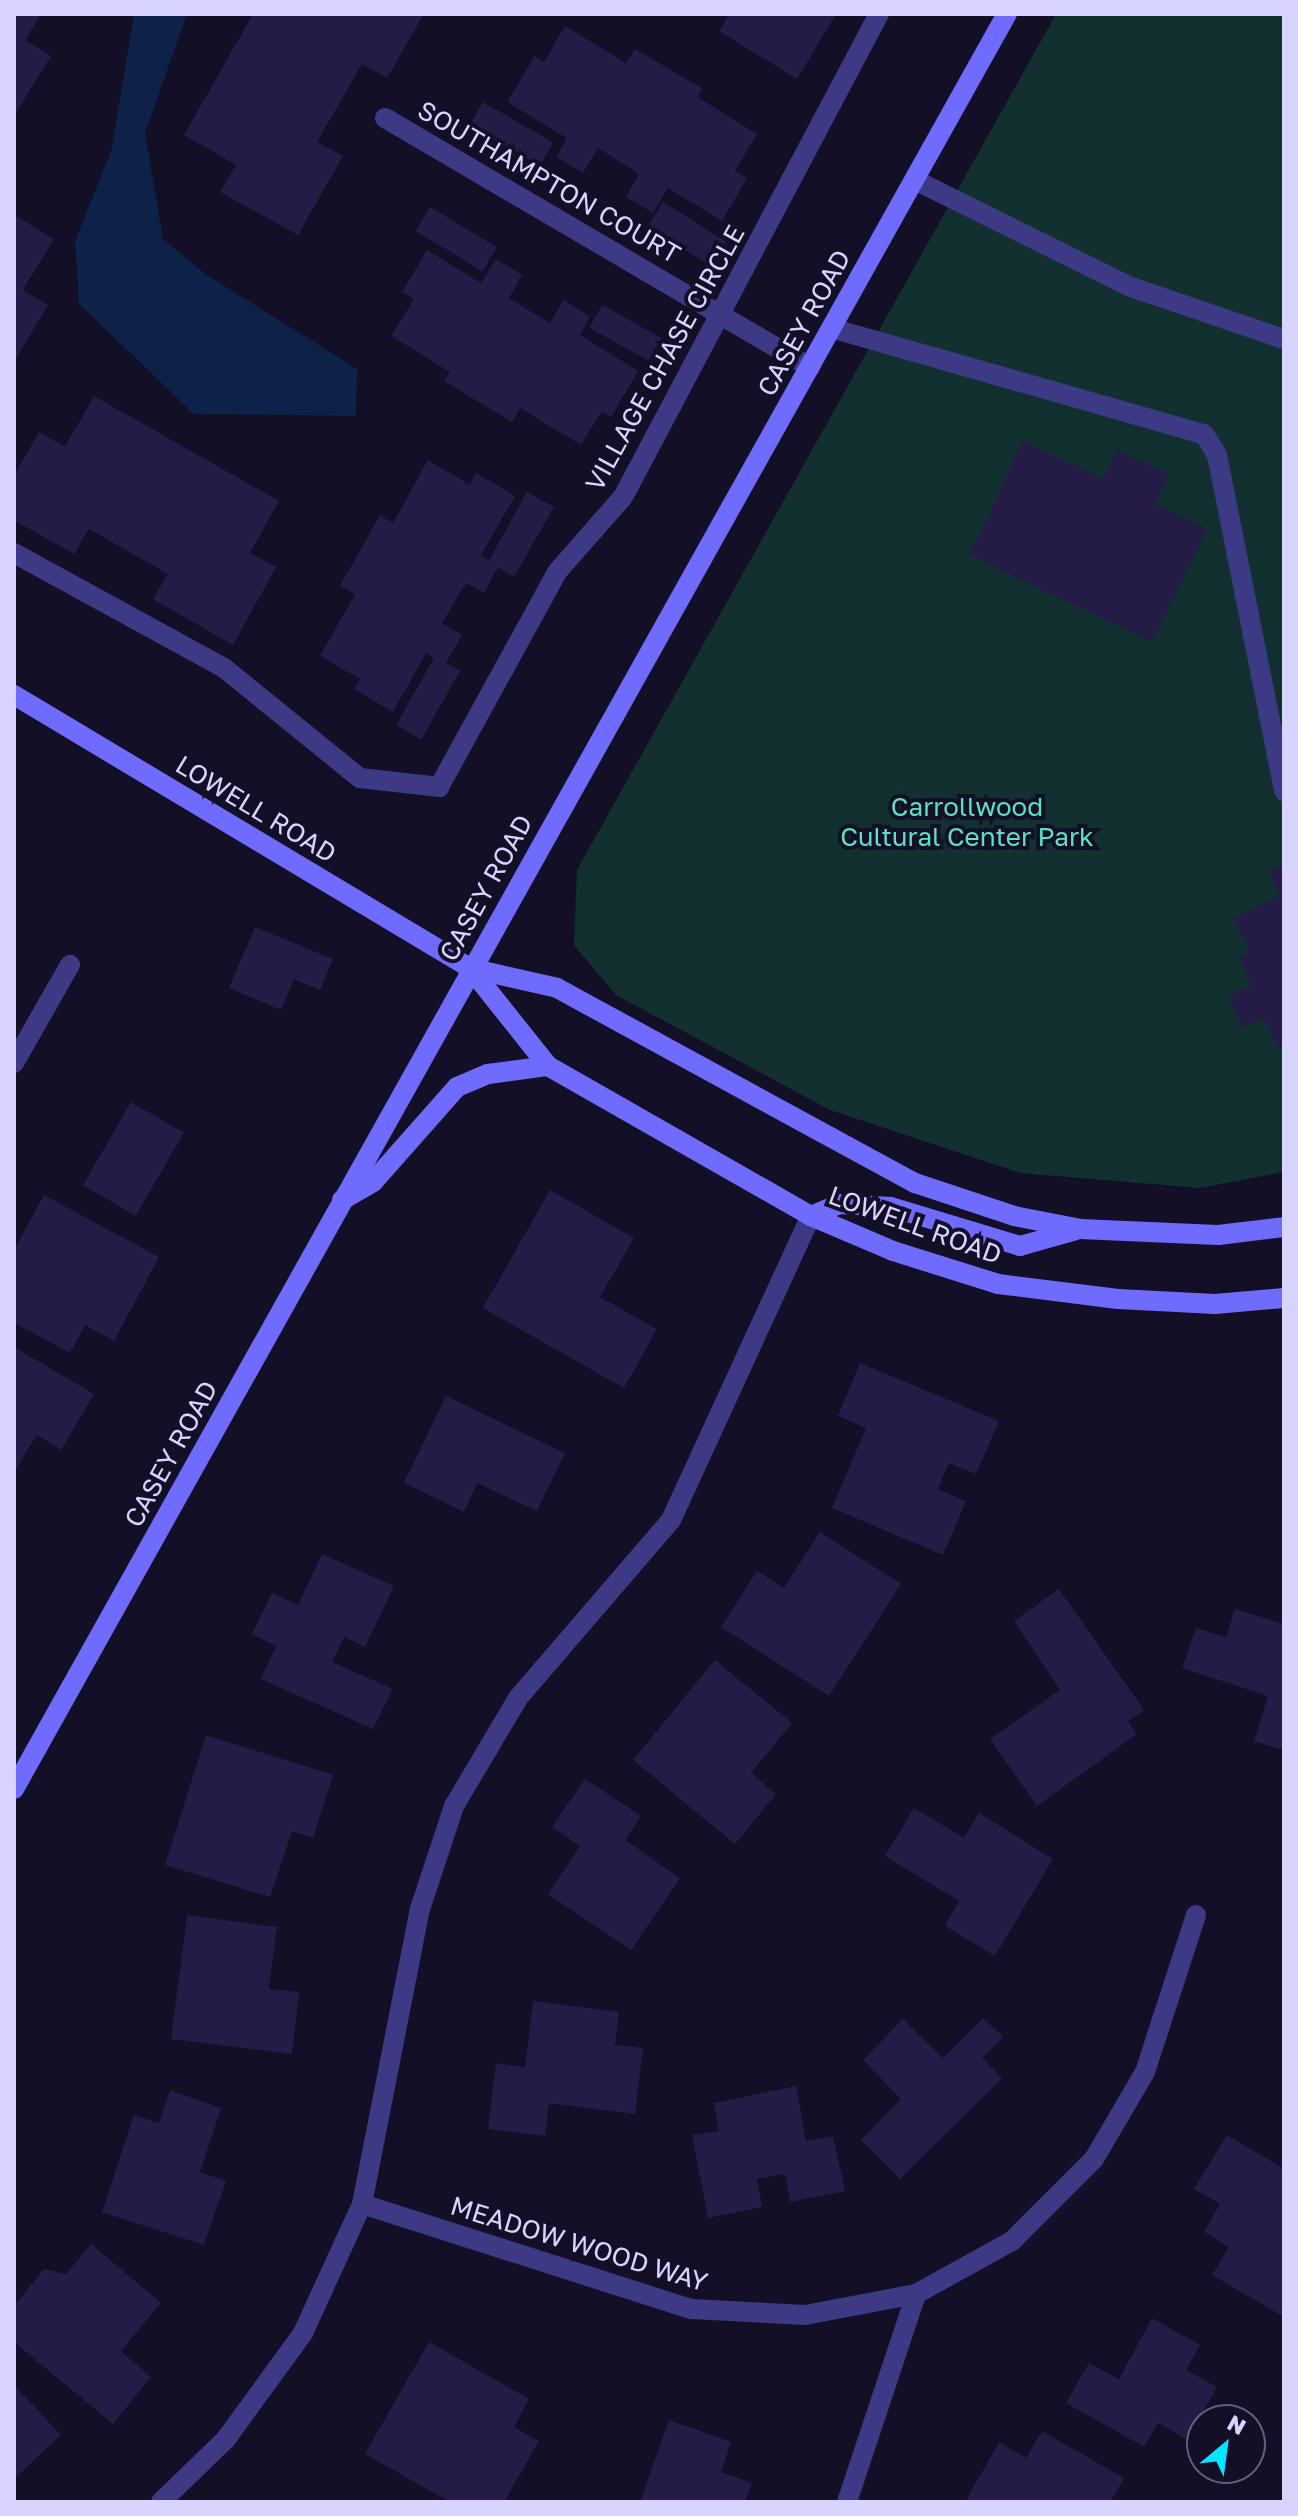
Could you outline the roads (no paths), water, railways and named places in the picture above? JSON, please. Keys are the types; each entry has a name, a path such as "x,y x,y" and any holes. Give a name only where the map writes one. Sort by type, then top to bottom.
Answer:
{"street":[{"name":"VILLAGE CHASE CIRCLE","path":"14,553 224,668 360,778 439,787 557,572 623,497 879,14"},
{"name":"CASEY ROAD","path":"17,1775 1007,14"},
{"name":"SOUTHAMPTON COURT","path":"385,118 722,311 810,367"},
{"path":"915,180 1131,287 1284,339"},
{"path":"831,328 1204,434 1217,455 1284,791"},
{"name":"LOWELL ROAD","path":"14,695 470,968 557,988 915,1183 1014,1216 1080,1229 1218,1235 1284,1227"},
{"path":"14,1063 70,965"},
{"name":"LOWELL ROAD","path":"470,968 548,1066 811,1216 893,1251 998,1284 1201,1303 1284,1298"},
{"path":"342,1200 373,1182 457,1087 488,1074 548,1066"},
{"path":"161,2502 226,2439 303,2333 362,2204 420,1909 454,1806 518,1698 671,1520 811,1216 839,1204 891,1207 1020,1246 1080,1229"},
{"name":"MEADOW WOOD WAY","path":"362,2204 692,2309 805,2315 916,2294 1012,2241 1094,2159 1145,2072 1196,1915"},
{"path":"847,2502 916,2294"}],"water":[{"path":"134,14 187,14 145,133 163,239 207,275 357,369 356,416 194,414 79,304 75,241 111,151"}],"park label":[{"name":"Carrollwood Cultural Center Park","path":"967,822"}]}
